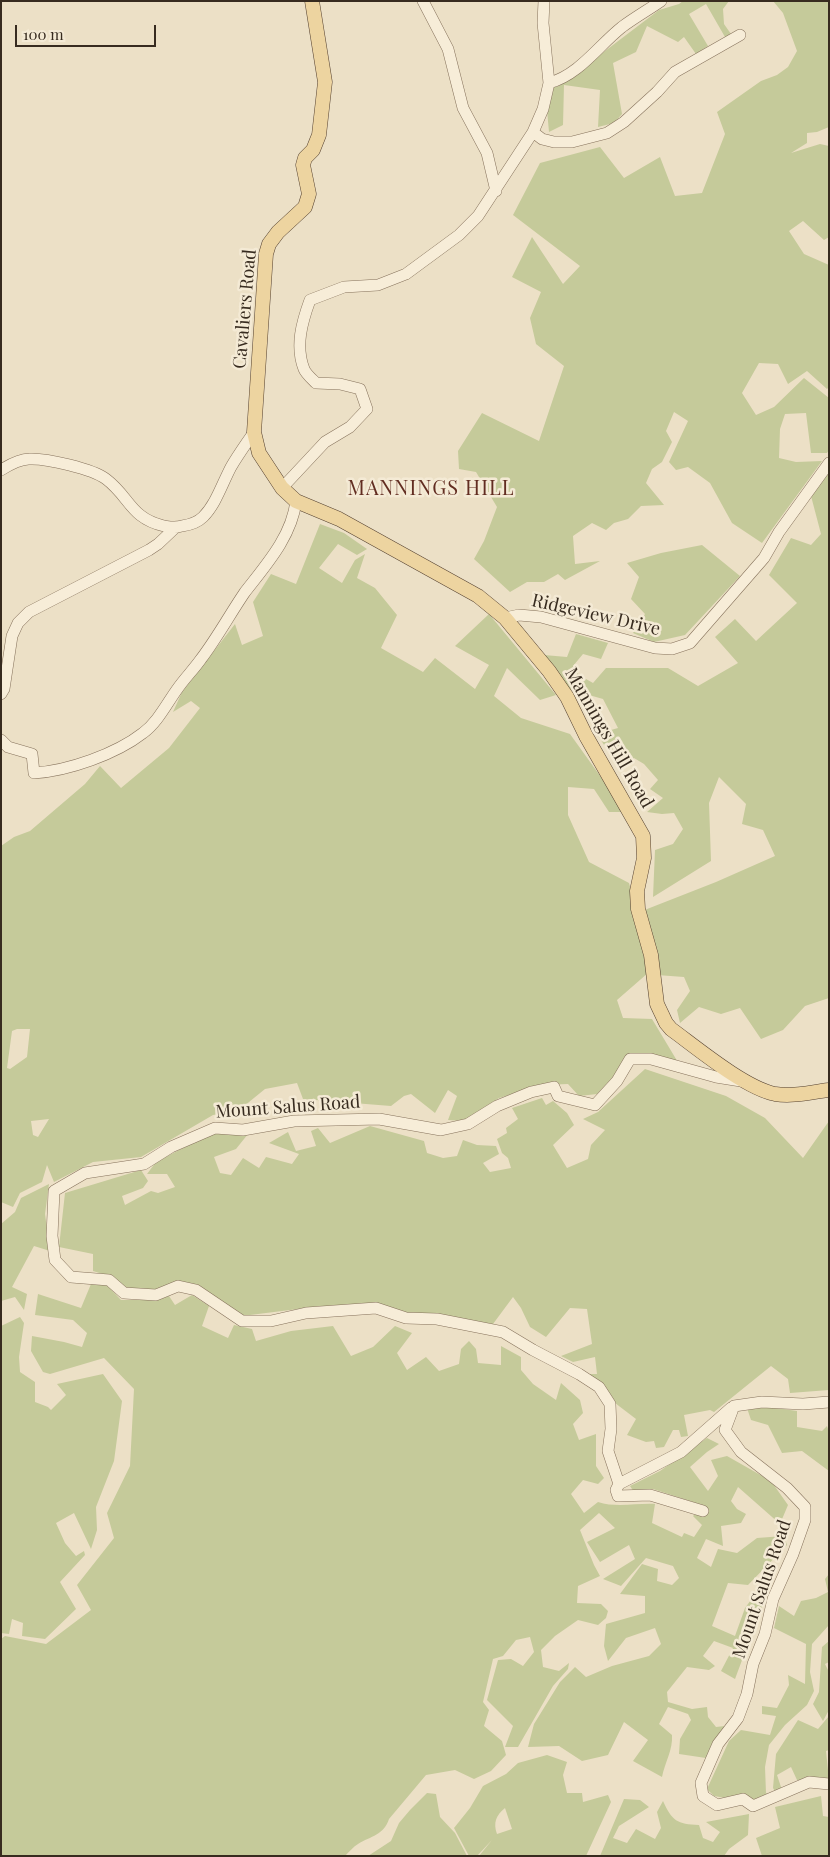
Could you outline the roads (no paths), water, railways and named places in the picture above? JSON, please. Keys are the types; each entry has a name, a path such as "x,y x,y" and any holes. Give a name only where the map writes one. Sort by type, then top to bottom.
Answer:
{"main road":[{"name":"Cavaliers Road","path":"254,432 266,254 269,244 278,232 305,207 309,194 303,165 304,158 313,150 319,135 325,82 312,1"},
{"name":"Mannings Hill Road","path":"254,432 259,453 282,488 296,501 340,518 478,596 505,618 549,671 567,697 586,736 643,836 644,858 637,892 638,909 651,954 657,1004 671,1029 746,1082 774,1094 791,1095 829,1090"}],"street":[{"path":"423,1 448,49 463,108 487,153 496,191"},
{"path":"282,488 326,442 350,428 368,409 360,389 340,384 316,383 304,370 299,344 303,319 310,300 344,287 378,285 406,274 459,235 478,216 533,132 543,109 549,83 543,23 544,1"},
{"path":"549,83 561,80 572,72 623,26 661,1"},
{"path":"533,132 542,139 554,142 572,142 607,133 624,122 657,92 675,72 740,35"},
{"path":"1,470 28,459 68,464 104,478 116,488 132,510 150,523 175,528 202,519 211,508 232,466 254,432"},
{"name":"Ridgeview Drive","path":"505,618 519,615 541,617 655,648 672,648 690,643 764,558 779,532 829,463"},
{"path":"1,740 8,747 32,754 34,773 69,768 128,744 146,732 164,710 178,687 202,658 245,594 273,557 295,515 296,501"},
{"path":"1,694 4,689 12,636 18,623 29,612 149,550 175,528"},
{"name":"Mount Salus Road","path":"619,1484 608,1452 611,1429 610,1404 599,1388 579,1374 533,1350 513,1337 503,1332 437,1319 406,1318 376,1308 306,1313 271,1321 242,1321 196,1290 178,1286 156,1295 124,1293 109,1280 71,1277 55,1260 52,1236 54,1190 85,1173 144,1164 171,1147 215,1128 243,1130 294,1121 379,1119 441,1130 468,1124 497,1106 531,1092 554,1087 558,1096 594,1104 617,1081 630,1059 651,1059 716,1077 746,1082"},
{"path":"703,1511 650,1495 618,1496 616,1490 619,1484 681,1452 734,1406 762,1402 803,1404 829,1402"},
{"name":"Mount Salus Road","path":"734,1406 725,1430 741,1452 787,1488 805,1507 805,1520 794,1554 773,1599 765,1634 753,1664 747,1694 738,1718 718,1744 701,1783 704,1796 717,1805 743,1800 753,1806 809,1782 829,1784"}],"district":[{"name":"MANNINGS HILL","path":"431,489"}]}
